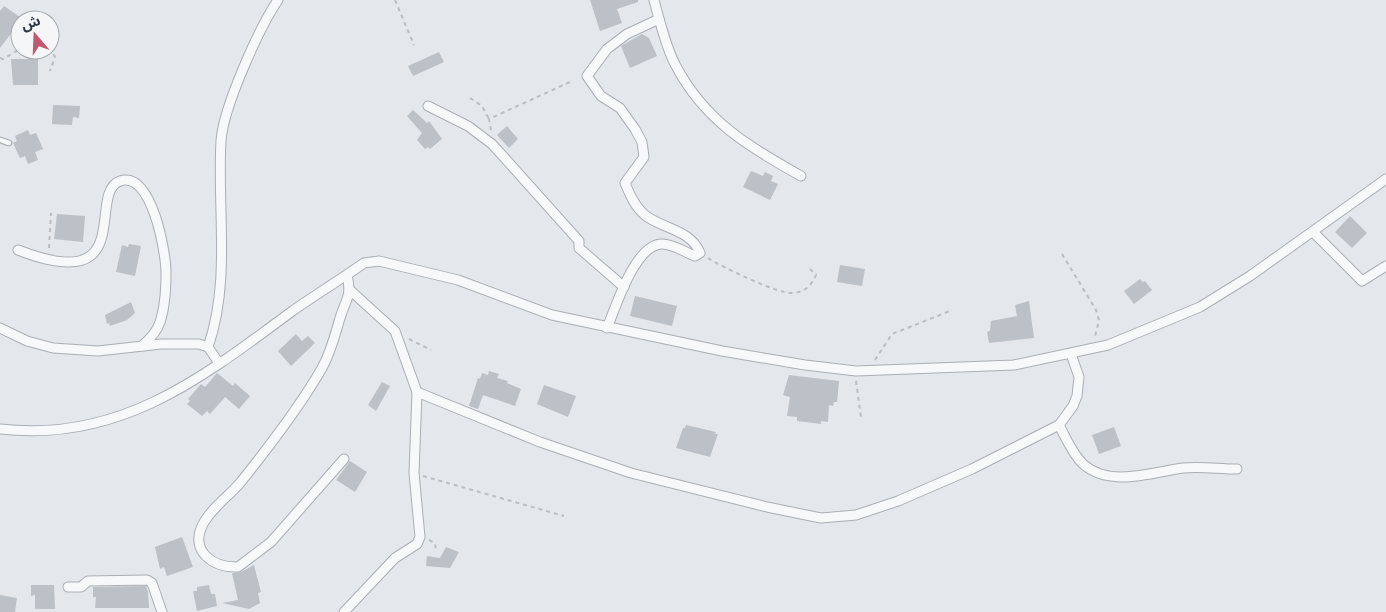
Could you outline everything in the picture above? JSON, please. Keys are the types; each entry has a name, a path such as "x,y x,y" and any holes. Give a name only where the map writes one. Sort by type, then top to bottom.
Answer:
{"street":[{"path":"208,347 216,323 221,286 222,139 228,114 246,65 269,14 278,0"},
{"path":"654,0 658,19 676,66 709,114 758,152 801,176"},
{"path":"607,328 624,287 638,260 650,248 664,244 695,256 700,253 698,246 675,228 646,216 632,198 626,183 644,157 642,142 620,108 600,96 587,76 607,49 627,34 658,19"},
{"path":"428,106 468,126 492,144 579,241 579,248 624,287"},
{"path":"0,429 35,432 102,422 165,398 194,382 364,263 379,261 458,280 552,316 731,353 856,371 1014,365 1071,354 1130,338 1200,307 1222,295 1313,232 1355,199 1386,179"},
{"path":"18,250 48,260 76,261 91,256 101,246 107,199 112,189 118,181 125,180 140,186 149,201 163,241 166,273 160,323 153,336 142,346"},
{"path":"1313,232 1362,281 1386,266"},
{"path":"344,612 395,558 416,544 420,537 414,473 417,392 395,331 351,291 347,275"},
{"path":"344,459 271,542 238,567 219,565 210,561 203,554 200,547 202,526 241,482 323,368 336,338 340,319 351,291"},
{"path":"0,328 26,340 53,348 98,351 177,343 199,344 208,347 220,363"},
{"path":"417,392 540,442 631,473 767,507 820,518 856,514 898,501 972,469 1059,425 1073,406 1077,396 1079,377 1071,354"},
{"path":"1059,425 1074,452 1084,464 1105,475 1136,476 1186,468 1237,469"},
{"path":"68,587 81,587 88,581 147,580 152,583 162,612"}],"lane":[{"path":"0,140 9,143"}],"path":[{"path":"395,0 414,45"},
{"path":"50,71 54,60"},
{"path":"489,119 570,82"},
{"path":"470,98 482,106 489,119 492,144"},
{"path":"48,260 52,213"},
{"path":"700,253 732,270 788,293 794,293 810,287 816,275 807,266"},
{"path":"1062,254 1096,310 1098,328 1091,349"},
{"path":"874,370 876,359 892,334 950,311"},
{"path":"399,339 408,339 431,350"},
{"path":"856,371 861,416"},
{"path":"414,473 564,516"},
{"path":"420,537 435,543 436,550"}],"building":[{"path":"590,0 638,0 638,2 617,9 622,23 600,31"},
{"path":"4,6 10,10 10,35 0,48 0,11"},
{"path":"642,34 649,38 657,56 630,68 621,46"},
{"path":"439,52 444,62 413,76 408,66"},
{"path":"11,60 38,60 38,85 13,85"},
{"path":"53,105 80,106 79,118 73,117 72,125 52,124"},
{"path":"413,110 427,123 429,121 442,139 430,149 428,147 425,149 417,140 422,133 407,116"},
{"path":"507,126 518,139 509,148 497,135"},
{"path":"28,130 30,135 36,133 43,149 35,152 38,160 28,164 25,156 20,158 13,143 17,141 15,136"},
{"path":"751,171 763,176 765,172 773,176 771,181 778,184 770,200 743,187"},
{"path":"57,214 85,216 83,242 54,239"},
{"path":"1350,216 1367,233 1352,248 1335,232"},
{"path":"129,244 141,246 135,276 116,272 122,245 128,247"},
{"path":"840,265 865,269 862,286 837,282"},
{"path":"1140,279 1143,282 1145,281 1152,290 1134,304 1124,291"},
{"path":"635,296 677,306 672,326 630,316"},
{"path":"1029,301 1034,338 989,343 987,332 990,331 991,321 1017,316 1015,305"},
{"path":"131,302 135,313 127,320 110,326 109,323 107,324 105,315"},
{"path":"296,334 302,341 308,336 315,343 291,366 278,351"},
{"path":"489,371 499,374 497,378 508,381 507,383 521,389 515,406 483,395 478,409 469,406 478,378 480,379 482,373 488,375"},
{"path":"217,373 233,386 235,383 250,396 239,409 225,397 210,414 207,411 202,416 187,404 190,401 188,399 201,384 205,387"},
{"path":"789,375 839,381 837,402 834,402 833,406 829,405 828,422 821,421 821,424 797,421 797,417 787,416 790,397 783,395"},
{"path":"382,382 390,386 376,411 368,405"},
{"path":"544,385 576,396 568,417 537,404"},
{"path":"686,425 718,434 710,457 676,448 683,428"},
{"path":"1114,427 1121,446 1099,454 1092,435"},
{"path":"350,461 367,472 355,492 336,480"},
{"path":"182,537 193,567 167,576 164,567 160,569 155,547"},
{"path":"446,547 459,552 450,568 426,566 427,556 440,558"},
{"path":"254,565 261,592 258,593 260,603 249,609 222,603 238,600 232,573 241,572"},
{"path":"31,585 54,585 55,609 35,609 35,595 31,596"},
{"path":"209,585 211,594 215,594 217,606 197,611 193,591 197,591 197,587"},
{"path":"146,586 149,608 95,608 96,597 93,597 93,587"},
{"path":"0,595 17,598 15,612 0,612"}]}
